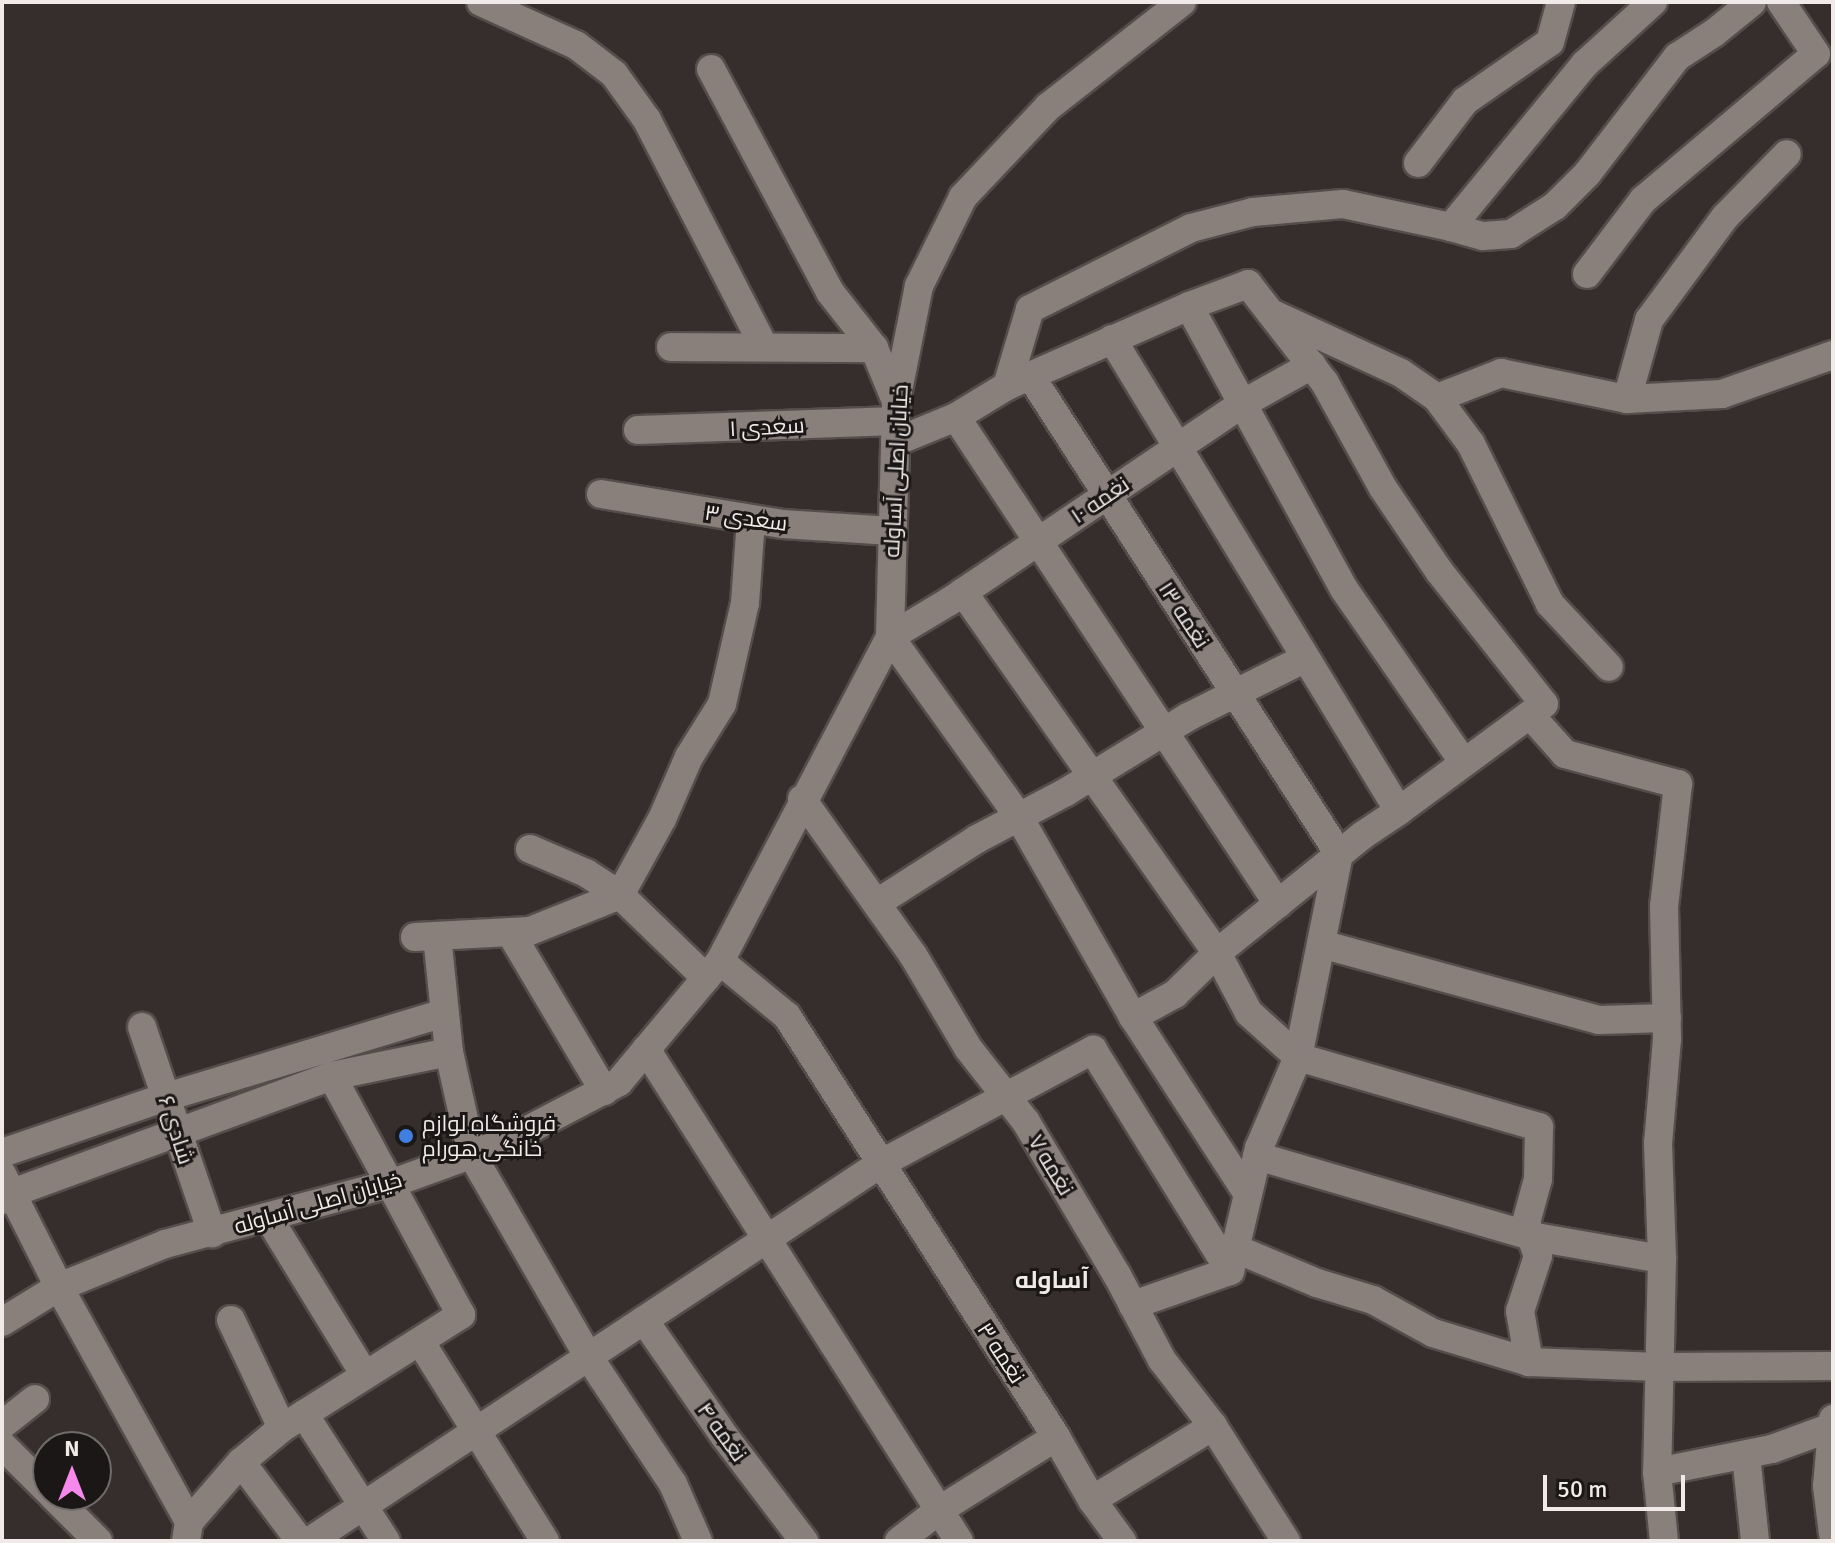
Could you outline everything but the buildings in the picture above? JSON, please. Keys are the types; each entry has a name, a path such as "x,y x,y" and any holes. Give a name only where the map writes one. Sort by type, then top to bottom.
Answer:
{"street":[{"path":"481,2 576,45 614,74 647,120 764,347"},
{"name":"خیابان اصلی آساوله","path":"2,1322 59,1287 165,1244 393,1183 503,1143 619,1082 713,970 890,637 895,421 919,286 963,197 1048,107 1182,2"},
{"path":"1418,163 1465,101 1550,42 1561,2"},
{"path":"1451,227 1585,64 1653,2"},
{"path":"1018,381 1030,309 1191,228 1253,212 1343,204 1483,236 1511,234 1555,206 1587,174 1677,57 1714,33 1752,2"},
{"path":"1587,274 1643,200 1824,61 1781,2"},
{"path":"711,69 830,292 874,348 895,421 956,417 1018,381 1189,306 1248,284 1312,365 1383,488 1439,571 1544,704 1339,854 1217,953 1175,994 1133,1017"},
{"path":"1627,399 1649,320 1725,217 1787,154"},
{"path":"1189,306 1344,589 1464,763"},
{"path":"1271,313 1401,373 1437,398 1471,444 1550,604 1609,667"},
{"path":"1112,339 1399,811"},
{"path":"671,347 874,348"},
{"path":"1437,398 1501,373 1627,399 1722,394 1833,355"},
{"name":"نغمه ۱۰","path":"890,637 963,592 1244,403 1312,365"},
{"name":"نغمه ۱۳","path":"1018,381 1106,496 1339,854"},
{"path":"956,417 1278,904"},
{"name":"سعدی ۱","path":"638,430 895,421"},
{"name":"سعدی ۳","path":"601,494 751,519 892,531"},
{"path":"698,1541 673,1484 588,1356 472,1155 426,936 530,931 620,895 662,819 689,757 722,704 745,603 751,519"},
{"path":"963,592 1217,953 1249,1013 1298,1057 1539,1127 1538,1179 1526,1223 1538,1256 1520,1311 1529,1362"},
{"path":"890,637 1019,817 1133,1017 1247,1193"},
{"path":"877,903 977,839 1091,776 1164,731 1304,659"},
{"path":"1530,715 1565,754 1678,784 1664,906 1667,1018 1658,1143 1662,1259 1657,1472 1664,1541"},
{"name":"نغمه ۷","path":"802,799 877,903 1004,1098 1026,1122 1162,1360 1213,1426 1286,1541"},
{"path":"530,849 586,873 620,895 713,970 787,1016 880,1164"},
{"path":"1232,1260 1257,1156 1280,1092 1298,1057 1339,854"},
{"path":"510,932 604,1091"},
{"path":"1321,944 1599,1020 1667,1018"},
{"path":"2,1153 166,1097 444,1013"},
{"name":"شادی ۶","path":"142,1027 212,1233"},
{"path":"646,1049 959,1541"},
{"path":"310,1541 880,1164 1093,1050 1232,1260"},
{"path":"332,1076 393,1183 461,1315 293,1421 241,1462 188,1532 5,1189 176,1133 332,1076 449,1052"},
{"path":"1257,1156 1530,1236 1662,1259"},
{"name":"نغمه ۳","path":"880,1164 1056,1437 1092,1500 1122,1541"},
{"path":"268,1217 365,1375"},
{"path":"1133,1305 1232,1260 1373,1300 1433,1333 1529,1362 1659,1367 1833,1366"},
{"path":"231,1320 293,1421 363,1506 386,1541"},
{"name":"نغمه ۴","path":"644,1320 725,1437 804,1541"},
{"path":"420,1341 545,1541"},
{"path":"2,1425 35,1399"},
{"path":"1833,1419 1827,1486 1833,1534"},
{"path":"1092,1500 1213,1426"},
{"path":"899,1541 938,1511 1056,1437"},
{"path":"1657,1472 1772,1449 1832,1442"},
{"path":"2,1445 32,1475"},
{"path":"1746,1455 1755,1541"},
{"path":"241,1462 300,1541"},
{"path":"61,1511 72,1530 98,1541"}],"place":[{"name":"فروشگاه لوازم خانگی هورام","path":"406,1136"}],"district":[{"name":"آساوله","path":"1052,1281"}]}
